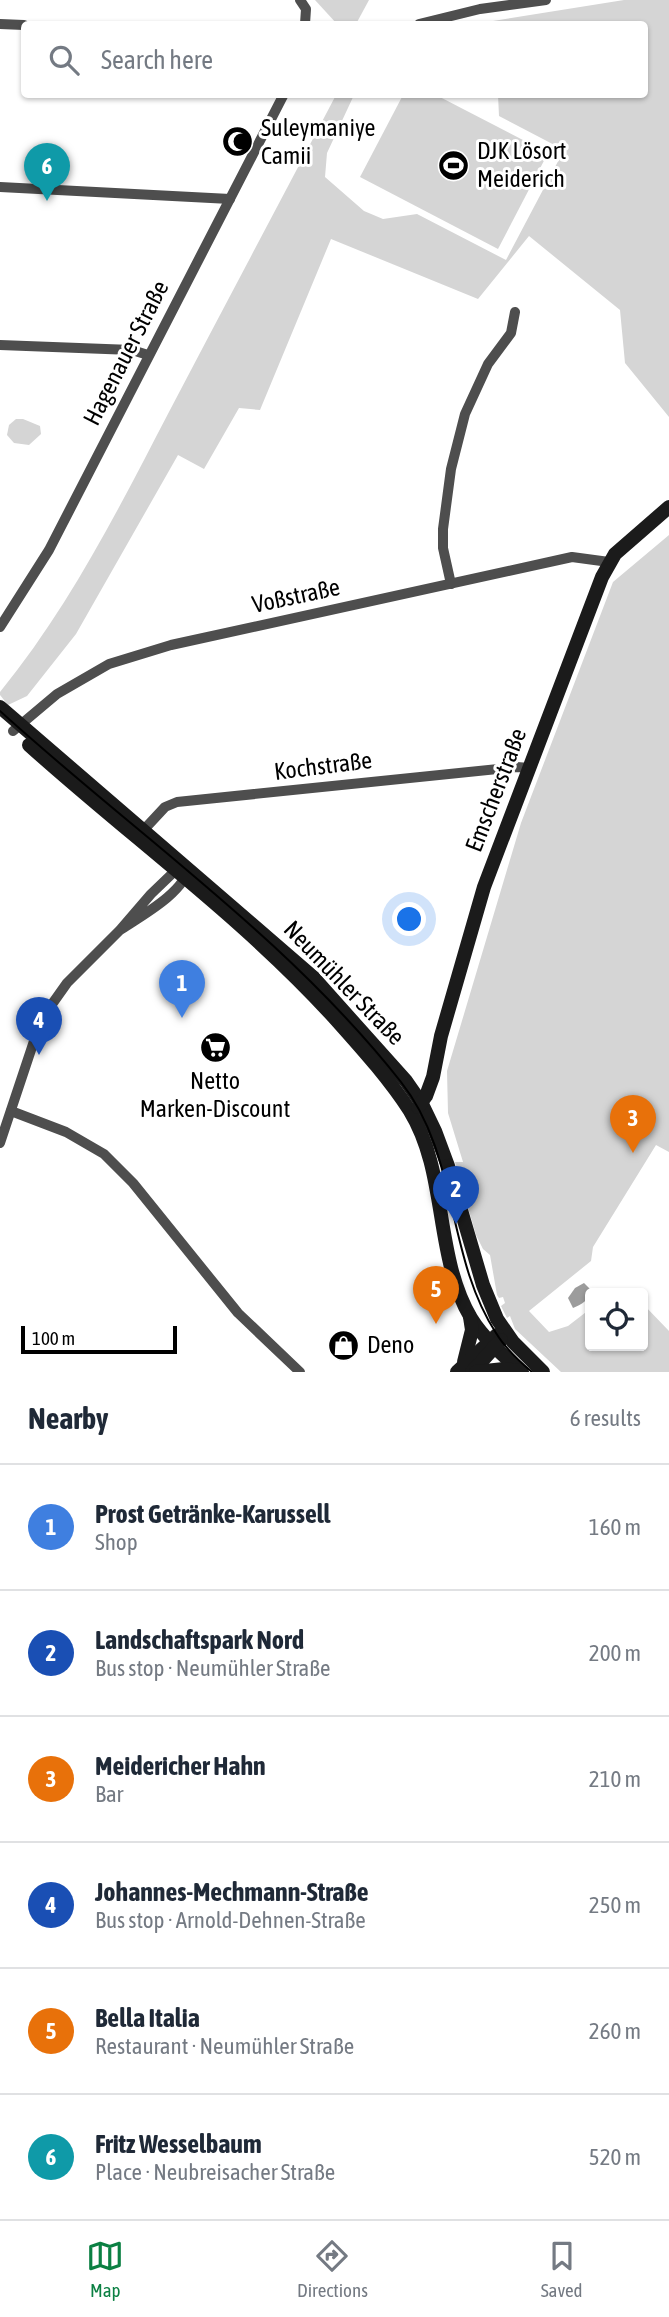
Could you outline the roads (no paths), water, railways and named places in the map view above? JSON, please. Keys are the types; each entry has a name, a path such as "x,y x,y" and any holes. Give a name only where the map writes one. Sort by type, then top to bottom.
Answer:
{"main road":[{"name":"Emscherstraße","path":"416,1108 433,1077 441,1036 484,887 609,562 669,507"},
{"name":"Neumühler Straße","path":"0,706 17,728 183,872 313,977 406,1081 416,1108 454,1273 470,1316 492,1344 521,1371"},
{"name":"Neumühler Straße","path":"0,720 17,728"},
{"name":"Neumühler Straße","path":"416,1108 435,1131 483,1285 504,1332 543,1372"},
{"path":"467,1370 472,1330 470,1316"},
{"path":"467,1370 504,1332"},
{"path":"467,1370 521,1371"}],"street":[{"path":"300,0 306,9 305,21"},
{"path":"431,21 480,9 546,0"},
{"path":"0,24 21,25"},
{"name":"Hagenauer Straße","path":"0,627 49,551 283,98"},
{"path":"0,187 230,199"},
{"path":"452,584 443,548 451,470 465,414 488,365 511,333 515,312"},
{"path":"0,345 132,350 148,355"},
{"name":"Voßstraße","path":"17,728 57,694 109,664 171,645 572,557 609,562"},
{"name":"Kochstraße","path":"140,834 165,807 177,802 517,766 529,768"},
{"path":"0,1143 38,1029 50,1007 67,984 120,930 160,903 183,872"},
{"path":"10,1111 66,1132 104,1154 133,1183 238,1313 300,1372"}],"tram line":[{"path":"0,711 208,888 310,980 401,1082 420,1111 433,1141 468,1272 480,1303 504,1344 532,1372"}],"place":[{"name":"Suleymaniye Camii","path":"238,142"},
{"name":"DJK Lösort Meiderich","path":"454,165"},
{"name":"Fritz Wesselbaum","path":"47,201"},
{"name":"Prost Getränke-Karussell","path":"182,1018"},
{"name":"Netto Marken-Discount","path":"215,1047"},
{"name":"Johannes-Mechmann-Straße","path":"39,1055"},
{"name":"Meidericher Hahn","path":"633,1153"},
{"name":"Landschaftspark Nord","path":"456,1224"},
{"name":"Bella Italia","path":"436,1324"},
{"name":"Deno","path":"344,1345"}]}
